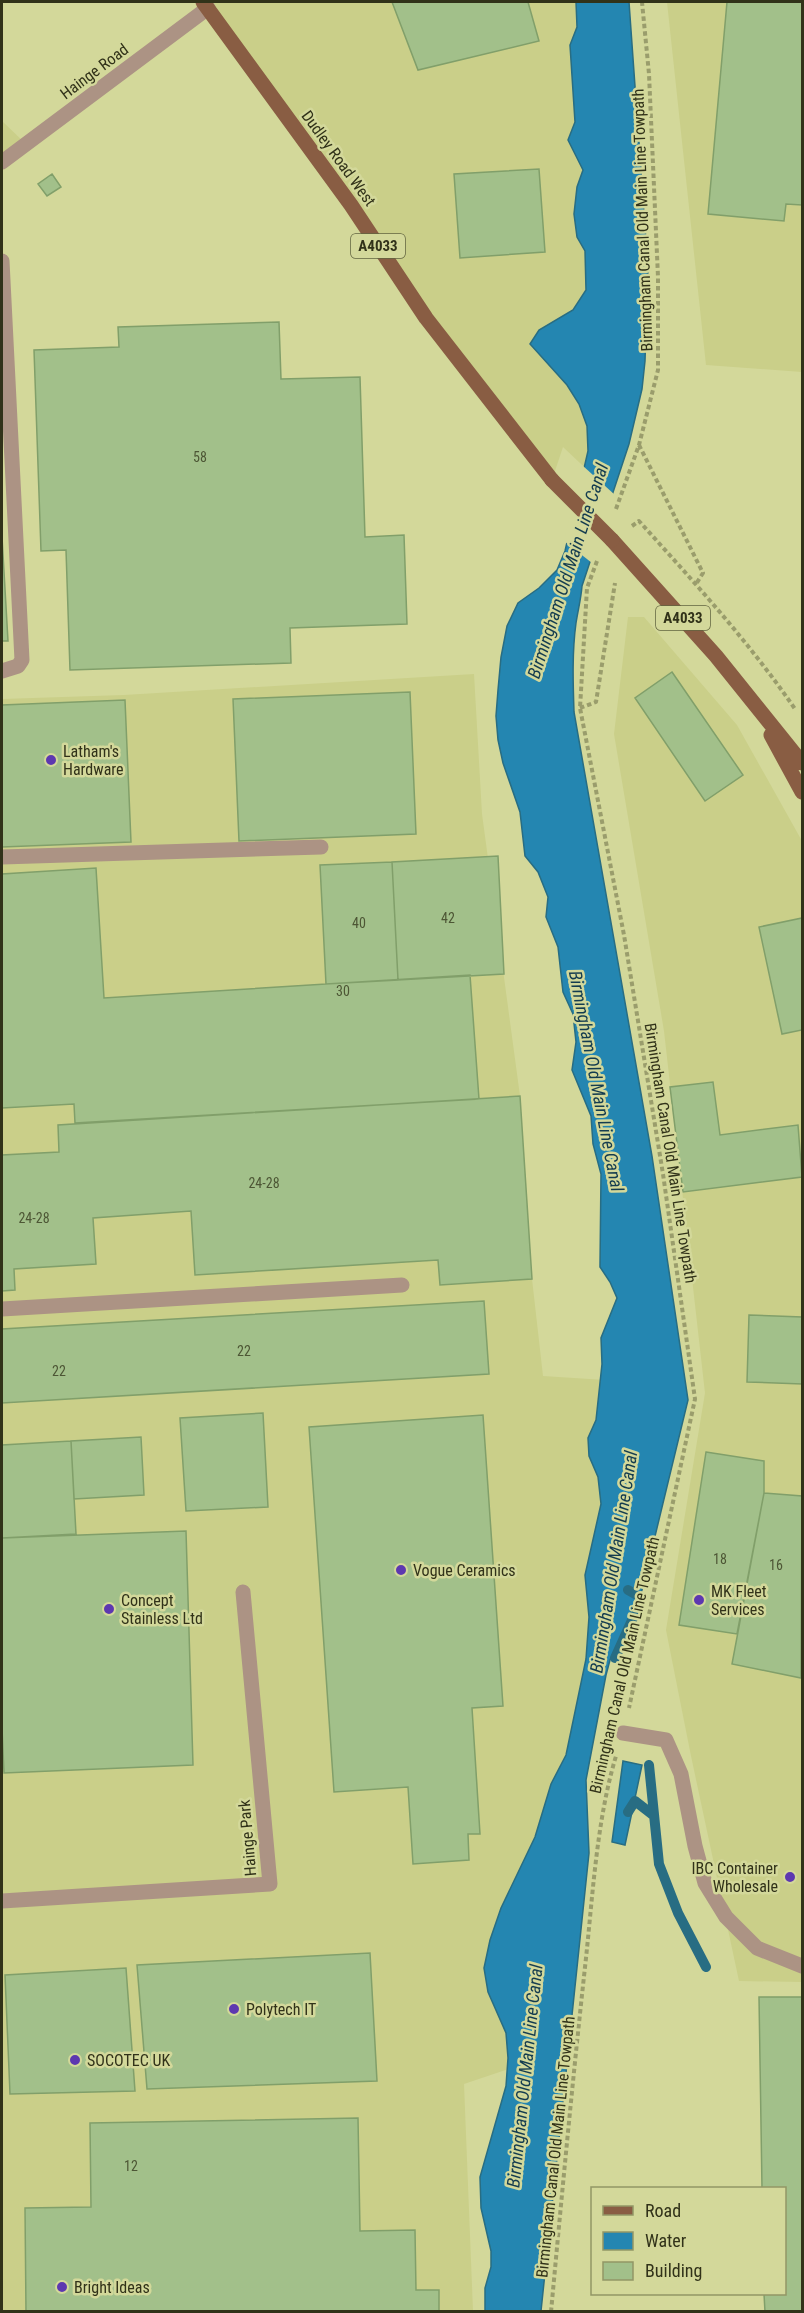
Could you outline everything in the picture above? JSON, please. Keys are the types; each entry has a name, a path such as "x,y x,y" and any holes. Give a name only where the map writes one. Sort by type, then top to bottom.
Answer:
{"main road":[{"name":"Dudley Road West","path":"205,5 351,205 426,318 552,480 612,540"},
{"name":"A4033","path":"612,540 716,656 802,763"},
{"name":"A4033","path":"750,699 802,792"}],"street":[{"name":"Hainge Road","path":"2,162 205,5"},
{"path":"2,261 22,660 18,666 2,671"},
{"path":"2,857 321,847"},
{"path":"2,1309 402,1285"},
{"name":"Hainge Park","path":"2,1901 270,1884 243,1592"},
{"path":"623,1733 666,1740 681,1774 694,1846 705,1883 726,1917 757,1948 802,1966"}],"path":[{"name":"Birmingham Canal Old Main Line Towpath","path":"615,511 639,445 658,370 658,277 649,74 642,2"},
{"path":"639,445 703,573 696,584"},
{"path":"580,708 597,702 615,586 612,540 639,521 696,584 769,672 796,710"},
{"name":"Birmingham Canal Old Main Line Towpath","path":"551,2312 567,2136 607,1784 623,1733 695,1399 663,1174 627,958 580,708 587,588 599,555"}],"shaded area":[{"path":"203,2 601,2 598,480 563,447 552,480"},
{"path":"667,2 802,2 802,372 706,365"},
{"path":"2,121 26,144 2,162"},
{"path":"628,617 644,617 737,725 802,841 802,1982 739,1981 666,1630 705,1393 664,1031 614,734"},
{"path":"474,674 482,814 520,1096 532,1279 543,1376 636,1382 523,2064 464,2084 473,2311 2,2311 2,699 124,695"}],"water":[{"name":"Birmingham Old Main Line Canal","path":"576,2 629,2 648,269 642,389 629,444 582,586 574,645 574,712 652,1156 688,1400 641,1594 610,1660 586,1780 589,1853 541,2311 485,2311 485,2288 491,2267 491,2251 481,2208 480,2177 506,2086 508,2058 506,2033 488,1992 484,1968 490,1940 501,1908 535,1837 551,1784 566,1755 586,1659 589,1617 585,1575 601,1504 598,1477 589,1456 588,1438 596,1420 602,1364 601,1338 617,1298 600,1267 601,1174 593,1144 591,1116 572,1070 576,1042 573,1014 563,992 558,947 546,917 548,897 538,872 525,856 520,812 503,763 496,716 501,657 507,626 518,603 539,588 557,570 565,551 588,451 587,426 579,404 567,385 530,344 539,330 573,310 586,290 585,251 577,237 574,214 577,187 583,170 568,140 575,122 570,45 577,27"},
{"path":"623,1761 642,1765 625,1845 612,1842"}],"pier":[{"path":"582,465 615,495 592,563 564,541"}],"building":[{"path":"392,2 528,2 539,41 418,70"},
{"path":"727,2 802,2 802,205 786,204 784,221 708,214"},
{"path":"539,169 545,252 460,258 454,174"},
{"path":"52,174 61,187 47,196 38,184"},
{"path":"279,322 281,379 360,377 365,537 404,535 407,624 290,628 291,663 70,670 66,550 41,551 34,350 119,347 118,327"},
{"path":"2,537 8,641 2,641"},
{"path":"672,672 743,775 705,801 635,698"},
{"path":"410,692 416,834 239,841 233,699"},
{"path":"125,700 131,842 2,847 2,705"},
{"path":"498,856 504,974 398,980 392,862"},
{"path":"392,862 398,980 326,984 320,865"},
{"path":"96,868 104,998 470,975 479,1099 75,1123 74,1104 2,1108 2,874"},
{"path":"802,918 802,1030 782,1034 759,927"},
{"path":"713,1082 720,1135 798,1125 802,1177 683,1192 670,1087"},
{"path":"520,1096 532,1279 440,1285 438,1260 195,1275 191,1211 93,1218 96,1264 14,1269 15,1290 2,1291 2,1155 59,1152 58,1125"},
{"path":"484,1301 489,1374 2,1403 2,1329"},
{"path":"749,1315 802,1317 802,1384 747,1382"},
{"path":"263,1413 268,1507 186,1511 180,1418"},
{"path":"483,1415 503,1706 472,1708 480,1834 468,1834 469,1860 413,1864 408,1787 334,1792 309,1427"},
{"path":"141,1437 144,1495 74,1499 71,1441"},
{"path":"71,1441 76,1534 2,1538 2,1445"},
{"path":"706,1452 764,1461 764,1493 737,1634 679,1625"},
{"path":"764,1493 802,1496 801,1678 732,1664"},
{"path":"186,1531 193,1765 4,1773 2,1538"},
{"path":"370,1953 377,2081 147,2089 137,1965"},
{"path":"126,1968 135,2091 10,2094 5,1975"},
{"path":"759,1997 802,1997 802,2312 765,2312 764,2295 786,2295 786,2187 762,2187"},
{"path":"358,2118 360,2231 415,2230 416,2290 439,2290 439,2312 26,2312 25,2208 91,2207 90,2123"}],"waterway":[{"name":"Birmingham Old Main Line Canal","path":"615,1658 642,1598 628,1590"},
{"path":"649,1765 659,1864 678,1913 706,1967"},
{"path":"628,1812 635,1801 653,1815"}],"place":[{"name":"Latham's Hardware","path":"51,760"},
{"name":"Vogue Ceramics","path":"401,1570"},
{"name":"MK Fleet Services","path":"699,1600"},
{"name":"Concept Stainless Ltd","path":"109,1609"},
{"name":"IBC Container Wholesale","path":"790,1877"},
{"name":"Polytech IT","path":"234,2009"},
{"name":"SOCOTEC UK","path":"75,2060"},
{"name":"Bright Ideas","path":"62,2287"}]}
